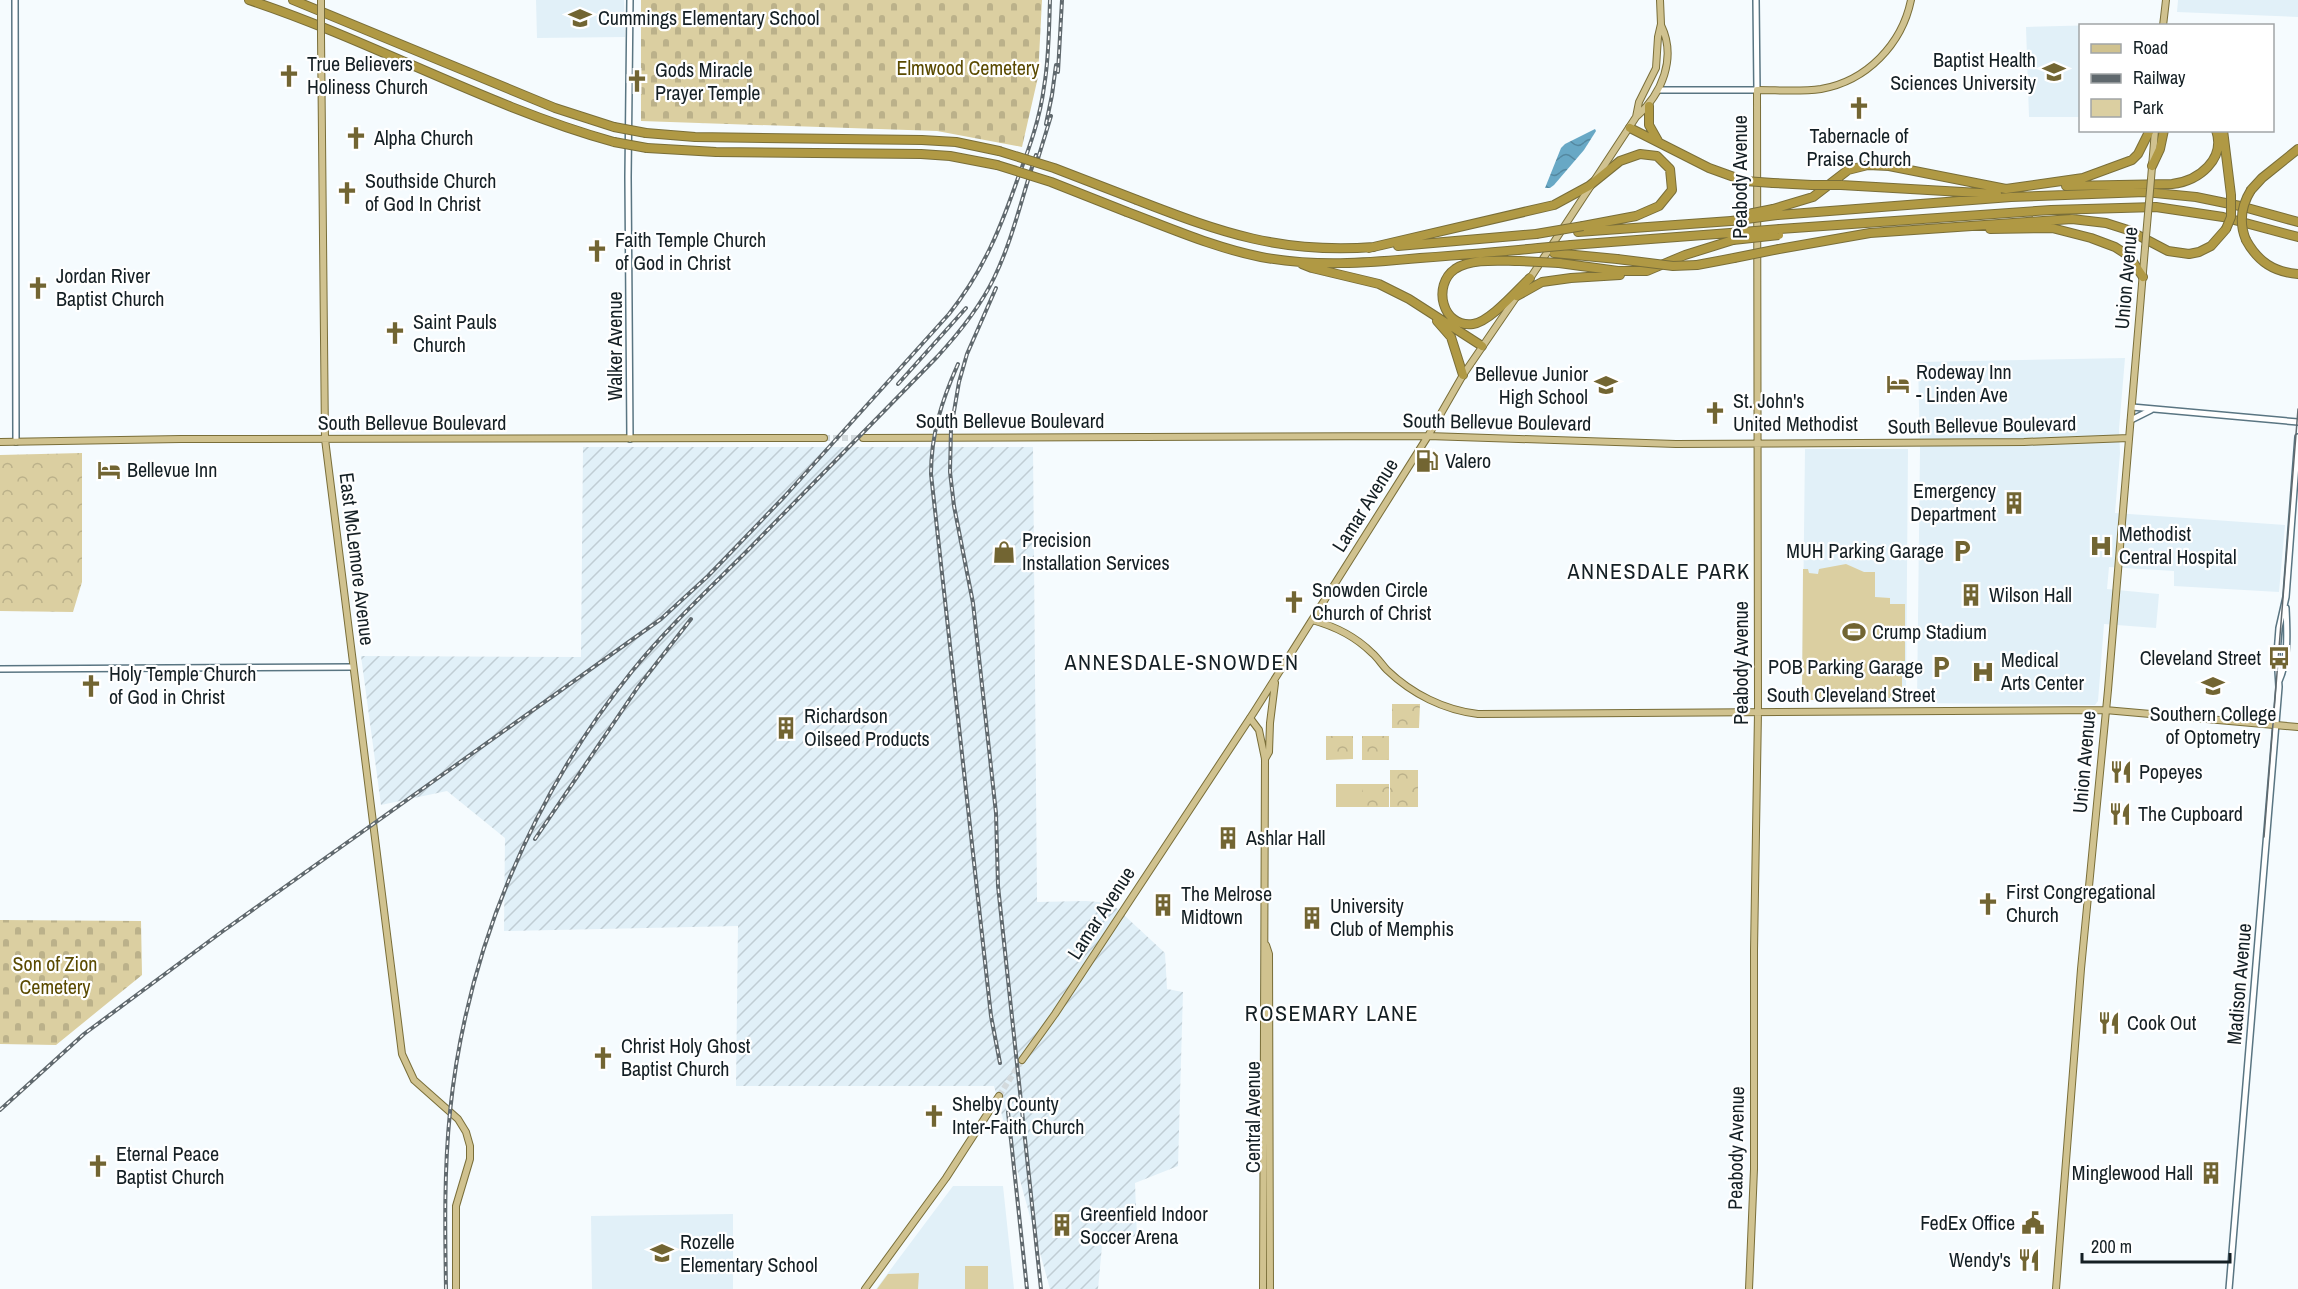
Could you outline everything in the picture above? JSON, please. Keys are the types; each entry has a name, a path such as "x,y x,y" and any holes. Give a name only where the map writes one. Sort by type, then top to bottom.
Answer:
{"highway":[{"path":"249,0 328,30 555,124 614,142 647,148 705,152 950,156 997,165 1051,182 1237,251 1298,262 1331,264 1386,261 1571,245 1731,237 1834,225 2007,212 2156,207 2223,217 2298,237"},
{"path":"293,0 555,108 614,127 646,133 695,137 956,142 999,151 1054,168 1236,235 1272,244 1311,249 1370,248 1580,229 1682,224 1775,212 2103,193 2196,197 2298,222"},
{"path":"1649,106 1648,125 1661,144"},
{"path":"1630,128 1709,168 1745,181 1982,192 2011,197"},
{"path":"1775,212 1813,196 1848,170 1868,165 1889,166 2006,189 2083,178 2132,160 2151,132"},
{"path":"2152,166 2160,149 2164,132"},
{"path":"2036,186 2184,182 2202,173 2214,160 2218,144 2216,132"},
{"path":"1538,248 1554,253 1672,266 1697,266 1870,233 2083,219 2128,230 2168,251 2189,254 2211,246 2226,229 2231,217 2232,195 2223,132"},
{"path":"2298,150 2262,178 2251,190 2245,201 2242,217 2246,240 2253,253 2267,266 2298,274"},
{"path":"1370,248 1554,205 1590,186 1620,162 1640,154 1657,156 1670,169 1672,190 1659,206 1636,216 1580,229"},
{"path":"1946,228 2041,228 2073,232 2122,251 2133,260 2143,277"},
{"path":"1517,296 1542,282 1647,271 1731,237"},
{"path":"1530,278 1487,318 1473,324 1457,321 1445,310 1441,299 1442,290 1449,275 1456,269 1476,263 1519,261 1559,263 1618,272 1647,271"},
{"path":"1298,262 1312,268 1379,284 1409,299 1482,346"},
{"path":"1432,315 1450,337 1463,375"}],"main road":[{"name":"East McLemore Avenue","path":"321,0 325,439 402,1054 414,1080 458,1119 466,1132 470,1146 470,1159 456,1206 456,1289"},
{"path":"1636,117 1639,102 1656,68 1661,24 1660,0"},
{"path":"1757,90 1822,89 1860,74 1876,63 1892,43 1905,20 1911,0"},
{"path":"2163,24 2166,0"},
{"path":"1636,117 1649,106 1667,70 1667,37 1661,24"},
{"name":"Peabody Avenue","path":"1749,1289 1754,1168 1754,950 1758,712 1757,90"},
{"name":"Lamar Avenue","path":"1022,1060 1055,1014 1250,718 1428,436 1463,375 1636,117"},
{"name":"Union Avenue","path":"2056,1289 2081,969 2143,277 2152,166 2152,132"},
{"name":"South Bellevue Boulevard","path":"863,438 1428,436 1655,443 1758,443 2025,442 2129,438"},
{"name":"South Bellevue Boulevard","path":"0,442 824,438"},
{"name":"South Cleveland Street","path":"1312,620 1330,625 1352,636 1372,652 1387,670 1436,704 1465,713 2105,710 2298,727"},
{"name":"Central Avenue","path":"1265,759 1269,752 1276,678"},
{"name":"Central Avenue","path":"1250,718 1259,730 1265,759 1263,1289"},
{"name":"Central Avenue","path":"1266,945 1269,954 1270,1289"},
{"path":"865,1289 946,1178 999,1096"}],"street":[{"path":"15,0 16,442"},
{"name":"Walker Avenue","path":"630,0 628,177 630,439"},
{"name":"Peabody Avenue","path":"1756,0 1757,90"},
{"path":"1659,90 1757,90"},
{"path":"2132,408 2298,422"},
{"path":"2131,420 2151,410"},
{"name":"Madison Avenue","path":"2229,1289 2276,725 2279,681 2276,668 2286,597 2298,437"},
{"path":"0,669 354,667"}],"shaded area":[{"name":"Cummings Elementary School","path":"536,0 624,0 625,37 537,38"},
{"path":"2178,0 2298,0 2298,17 2177,12"},
{"name":"Baptist Health Sciences University","path":"2079,26 2079,117 2029,117 2026,27"},
{"name":"Methodist Central Hospital","path":"2125,358 2115,513 2285,525 2279,592 2174,586 2174,571 2109,567 2107,589 2159,594 2156,628 2104,624 2098,701 2095,705 1917,703 1920,449 1918,362"},
{"path":"583,447 1033,447 1037,902 1111,903 1165,953 1167,989 1183,992 1178,1166 1135,1183 1137,1237 1103,1235 1098,1289 1050,1289 994,1086 736,1086 738,926 504,931 505,838 447,791 381,805 361,656 581,657"},
{"path":"1805,449 1908,449 1906,697 1901,701 1802,700"},
{"path":"953,1186 1003,1186 1014,1289 876,1289"},
{"name":"Rozelle Elementary School","path":"733,1214 733,1289 592,1289 591,1216"}],"green space":[{"name":"Elmwood Cemetery","path":"641,0 1042,0 1038,77 1022,147 937,131 641,121"},
{"path":"82,453 82,582 73,612 0,611 0,455"},
{"name":"Crump Stadium","path":"1846,564 1864,572 1875,572 1875,597 1890,598 1890,604 1905,604 1905,661 1902,661 1902,690 1894,698 1802,700 1803,569 1808,569 1809,573 1818,574 1819,569"},
{"path":"1392,704 1420,704 1419,728 1392,728"},
{"path":"1326,736 1353,736 1353,759 1326,760"},
{"path":"1362,736 1389,736 1389,760 1362,760"},
{"path":"1390,770 1418,770 1418,807 1390,807"},
{"path":"1336,784 1362,784 1362,807 1336,807"},
{"path":"1362,784 1389,784 1389,807 1362,807"},
{"name":"Son of Zion Cemetery","path":"0,920 141,921 142,975 56,1045 0,1044"},
{"path":"965,1266 988,1266 988,1289 965,1289"},
{"path":"919,1273 918,1289 877,1289 888,1274"}],"water":[{"path":"1595,129 1596,131 1584,150 1554,185 1545,188 1561,148"}],"tunnel":[{"path":"824,438 863,438"},
{"path":"999,1096 1022,1060"}],"tram line":[{"path":"2264,837 2298,409"}],"railway":[{"path":"0,1110 84,1034 223,931 661,619 708,576 785,496 949,314 982,264 1005,212 1037,121 1047,65 1050,0"},
{"path":"1058,72 1062,0"},
{"path":"1046,124 1056,65"},
{"path":"1036,165 1051,116"},
{"path":"446,1289 447,1156 458,1052 471,993 488,935 535,823 564,769 597,718 646,654 953,339 982,299 1001,263 1036,155"},
{"path":"996,288 967,354 959,382 951,429 950,472 954,506 973,603 996,813 998,886 1041,1289"},
{"path":"898,384 966,308"},
{"path":"958,364 938,418 931,474 991,1016 1000,1063"},
{"path":"535,839 638,687 691,619"},
{"path":"1008,1112 1027,1289"}],"place":[{"name":"Cummings Elementary School","path":"580,18"},
{"name":"Baptist Health Sciences University","path":"2054,72"},
{"name":"True Believers Holiness Church","path":"289,76"},
{"name":"Gods Miracle Prayer Temple","path":"637,81"},
{"name":"Tabernacle of Praise Church","path":"1859,108"},
{"name":"Alpha Church","path":"356,138"},
{"name":"Southside Church of God In Christ","path":"347,193"},
{"name":"Faith Temple Church of God in Christ","path":"597,251"},
{"name":"Jordan River Baptist Church","path":"38,288"},
{"name":"Saint Pauls Church","path":"395,333"},
{"name":"Rodeway Inn - Linden Ave","path":"1898,384"},
{"name":"Bellevue Junior High School","path":"1606,385"},
{"name":"St. John's United Methodist","path":"1715,413"},
{"name":"Valero","path":"1427,461"},
{"name":"Bellevue Inn","path":"109,470"},
{"name":"Emergency Department","path":"2014,503"},
{"name":"Methodist Central Hospital","path":"2101,546"},
{"name":"MUH Parking Garage","path":"1962,551"},
{"name":"Precision Installation Services","path":"1004,552"},
{"name":"Wilson Hall","path":"1971,595"},
{"name":"Snowden Circle Church of Christ","path":"1294,602"},
{"name":"Crump Stadium","path":"1854,632"},
{"name":"Cleveland Street","path":"2279,658"},
{"name":"POB Parking Garage","path":"1941,667"},
{"name":"Medical Arts Center","path":"1983,672"},
{"name":"Holy Temple Church of God in Christ","path":"91,686"},
{"name":"Southern College of Optometry","path":"2213,686"},
{"name":"Richardson Oilseed Products","path":"786,728"},
{"name":"Popeyes","path":"2121,772"},
{"name":"The Cupboard","path":"2120,814"},
{"name":"Ashlar Hall","path":"1228,838"},
{"name":"First Congregational Church","path":"1988,904"},
{"name":"The Melrose Midtown","path":"1163,905"},
{"name":"University Club of Memphis","path":"1312,918"},
{"name":"Cook Out","path":"2109,1023"},
{"name":"Christ Holy Ghost Baptist Church","path":"603,1058"},
{"name":"Shelby County Inter-Faith Church","path":"934,1116"},
{"name":"Eternal Peace Baptist Church","path":"98,1166"},
{"name":"Minglewood Hall","path":"2211,1173"},
{"name":"FedEx Office","path":"2033,1223"},
{"name":"Greenfield Indoor Soccer Arena","path":"1062,1225"},
{"name":"Rozelle Elementary School","path":"662,1253"},
{"name":"Wendy's","path":"2029,1260"}],"district":[{"name":"ANNESDALE PARK","path":"1659,571"},
{"name":"ANNESDALE-SNOWDEN","path":"1182,662"},
{"name":"ROSEMARY LANE","path":"1332,1013"}]}
